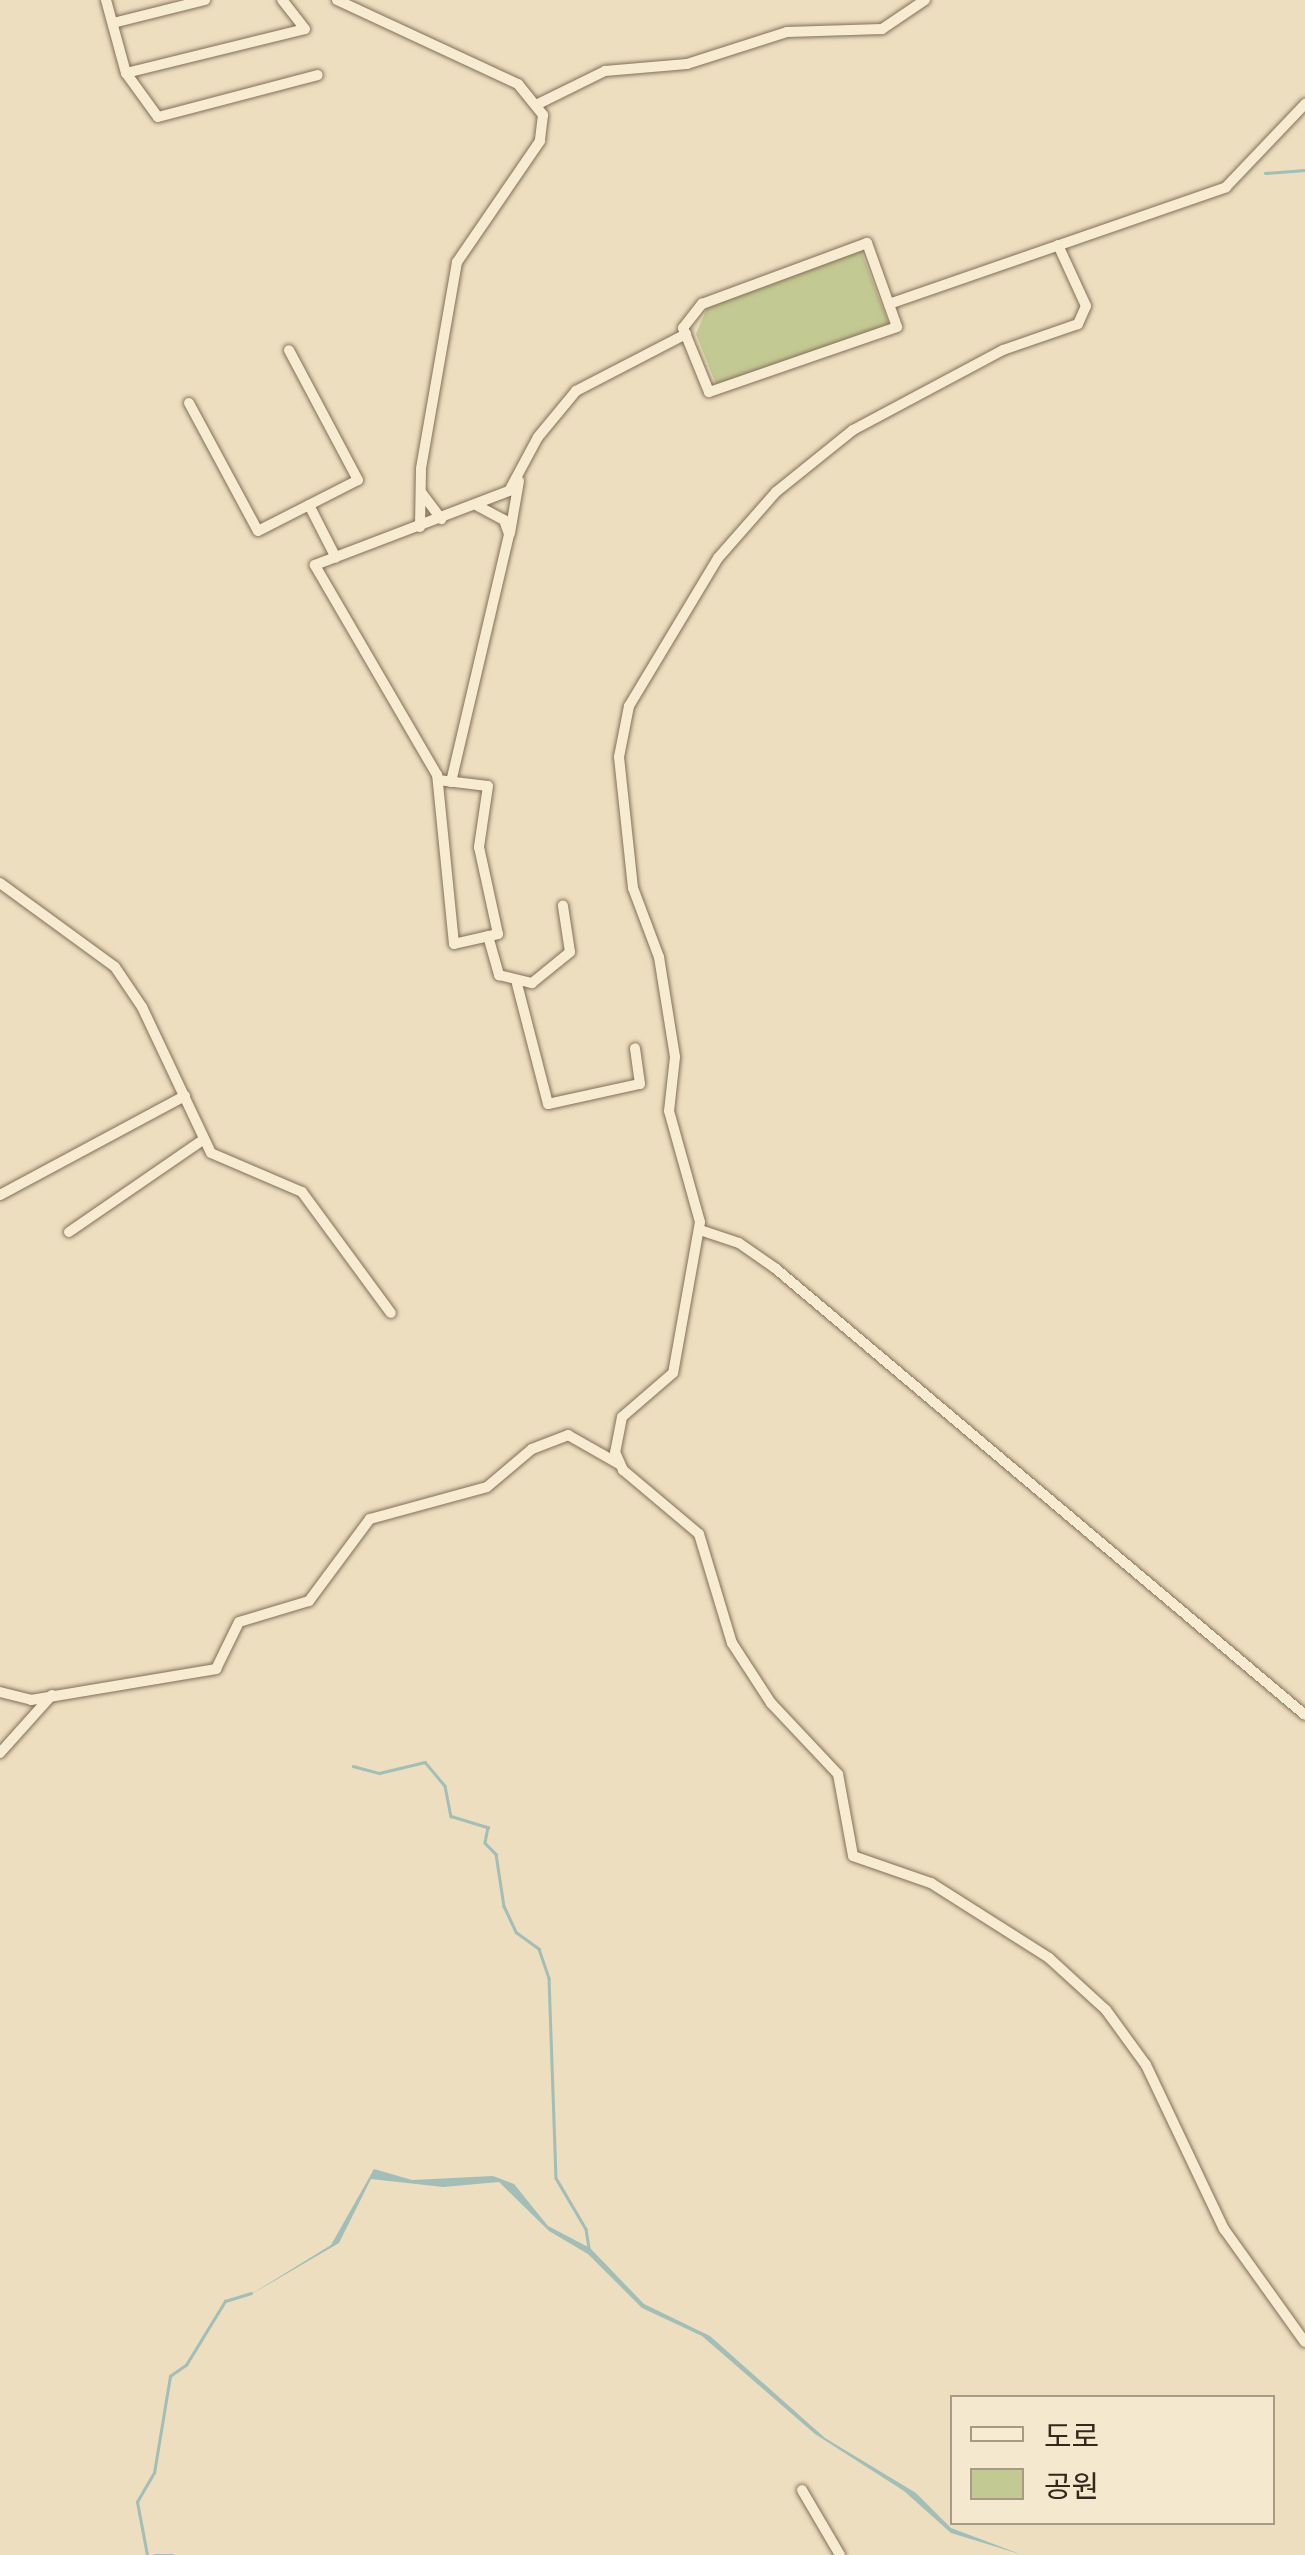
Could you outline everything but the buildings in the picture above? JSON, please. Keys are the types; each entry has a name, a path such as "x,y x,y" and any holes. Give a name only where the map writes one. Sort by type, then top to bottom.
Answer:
{"street":[{"path":"106,0 126,73 158,118 318,75"},
{"path":"113,24 206,0"},
{"path":"126,73 304,29 282,0"},
{"path":"336,0 506,78 538,104 540,141 457,262 421,491 420,527"},
{"path":"538,104 605,71 687,64 787,32 882,29 925,0"},
{"path":"889,304 1226,187 1305,104"},
{"path":"867,242 889,304 897,327 709,392 686,334 691,316 712,298 867,242"},
{"path":"620,1465 616,1426 672,1374 700,1230 669,1112 675,1056 659,957 632,888 619,757 629,706 718,558 776,492 853,430 1003,350 1078,324 1086,306 1058,245"},
{"path":"438,780 488,786 480,847 498,934 454,944 438,780 314,566 509,491 576,391 686,334"},
{"path":"189,403 258,531 358,480 289,350"},
{"path":"451,782 520,475"},
{"path":"421,491 441,519"},
{"path":"309,505 336,558"},
{"path":"478,506 504,520 509,534"},
{"path":"0,883 115,968 185,1096 211,1153 302,1192 357,1277 391,1313"},
{"path":"488,936 499,975 517,984 539,980 570,952 563,906"},
{"path":"517,984 548,1104 640,1084 635,1048"},
{"path":"0,1195 185,1096"},
{"path":"70,1232 203,1140"},
{"path":"700,1230 739,1243 775,1268 1305,1715"},
{"path":"0,1692 30,1700 216,1669 239,1622 309,1601 370,1519 487,1487 552,1439 584,1441 620,1465 699,1534 732,1644 771,1704 838,1774 853,1856 932,1883 1049,1958 1106,2010 1139,2052 1224,2229 1305,2342"},
{"path":"0,1753 52,1695"},
{"path":"802,2490 840,2555"}],"green space":[{"path":"861,251 889,325 716,384 696,334 707,308"}],"water":[{"path":"374,2169 412,2180 493,2176 514,2184 548,2226 590,2248 644,2304 710,2336 825,2438 916,2493 951,2528 1023,2555 951,2533 904,2491 815,2434 702,2336 642,2308 588,2254 549,2231 499,2182 443,2187 371,2179 339,2243 245,2298 331,2245"}],"waterway":[{"path":"1265,173 1305,170"},
{"path":"353,1766 379,1773 425,1762 445,1786 451,1816 488,1827 485,1843 496,1854 504,1906 516,1932 539,1949 549,1978 556,2178 586,2229 589,2248"},
{"path":"147,2555 137,2502 154,2473 170,2376 186,2365 225,2301 251,2293"},
{"path":"155,2555 173,2555"}]}
